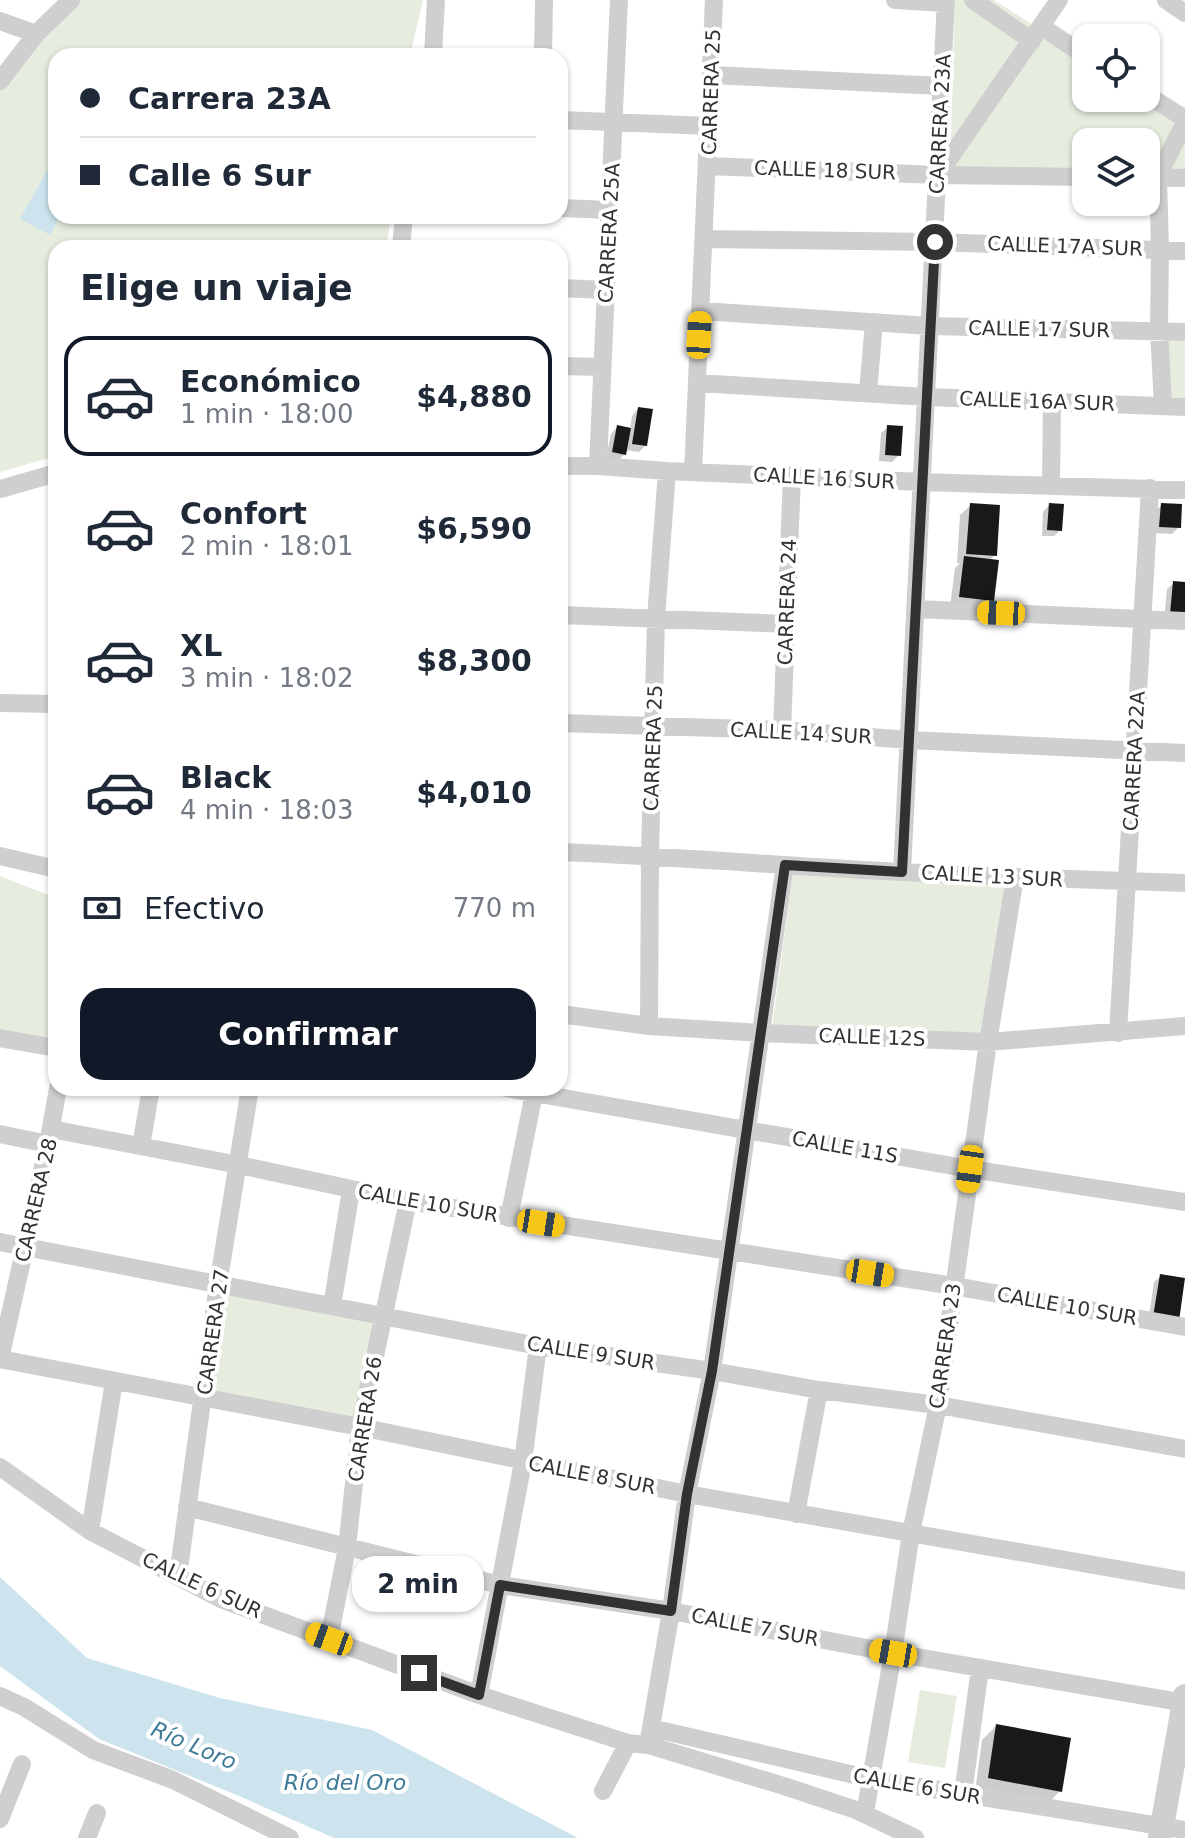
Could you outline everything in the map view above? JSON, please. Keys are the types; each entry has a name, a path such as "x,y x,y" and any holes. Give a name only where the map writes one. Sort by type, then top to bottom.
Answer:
{"street":[{"path":"0,81 36,34 71,0"},
{"path":"433,48 436,0"},
{"path":"543,48 544,0"},
{"name":"CARRERA 25A","path":"598,466 619,0"},
{"name":"CARRERA 25","path":"693,472 714,0"},
{"path":"895,0 945,1"},
{"path":"973,0 1072,50"},
{"path":"938,175 1059,0"},
{"path":"1166,0 1185,13"},
{"name":"CARRERA 23A","path":"902,872 945,1"},
{"path":"0,21 36,34"},
{"path":"712,75 942,86"},
{"path":"1160,104 1185,121 1160,163"},
{"path":"568,120 710,126"},
{"name":"CALLE 18 SUR","path":"708,166 1072,177"},
{"path":"1160,176 1185,178"},
{"path":"568,208 610,210"},
{"path":"1156,216 1160,249 1159,331 1163,405"},
{"name":"CALLE 17A SUR","path":"704,239 935,242 1185,251"},
{"path":"568,288 606,290"},
{"name":"CALLE 17 SUR","path":"701,311 930,326 1185,332"},
{"path":"868,393 874,322"},
{"path":"568,366 602,367"},
{"name":"CALLE 16A SUR","path":"697,383 927,397 1185,407"},
{"path":"1051,486 1052,402"},
{"name":"CALLE 16 SUR","path":"568,466 1185,490"},
{"name":"CARRERA 25","path":"649,1026 656,618 667,471"},
{"path":"0,489 48,475"},
{"name":"CARRERA 24","path":"782,730 792,475"},
{"name":"CARRERA 22A","path":"1118,1033 1150,488"},
{"path":"916,609 1185,621"},
{"path":"568,615 787,624"},
{"path":"0,703 48,704"},
{"name":"CALLE 14 SUR","path":"568,723 782,730 909,740 1185,753"},
{"name":"CALLE 13 SUR","path":"568,852 902,872 1185,883"},
{"path":"0,856 48,867"},
{"path":"785,865 712,1371 687,1494 650,1737 865,1813 915,1838"},
{"name":"CARRERA 23","path":"865,1813 911,1533 938,1405 988,1042 1015,877"},
{"name":"CALLE 12S","path":"568,1015 649,1026 988,1042 1185,1026"},
{"path":"0,1038 48,1047"},
{"name":"CARRERA 28","path":"0,1359 57,1096"},
{"path":"141,1146 150,1096"},
{"name":"CARRERA 27","path":"178,1576 218,1285 249,1096"},
{"path":"509,1218 533,1096"},
{"name":"CALLE 11S","path":"551,1096 970,1169 1185,1202"},
{"name":"CALLE 10 SUR","path":"0,1134 141,1146 408,1201 954,1286 1185,1327"},
{"path":"332,1306 351,1190"},
{"name":"CARRERA 26","path":"329,1639 347,1548 360,1427 408,1201"},
{"name":"CALLE 9 SUR","path":"0,1242 538,1346 819,1390 938,1405 1185,1449"},
{"path":"479,1695 523,1462 538,1346"},
{"name":"CALLE 8 SUR","path":"0,1359 360,1427 687,1494 1185,1581"},
{"path":"90,1531 114,1381"},
{"path":"796,1514 819,1390"},
{"name":"CALLE 6 SUR","path":"0,1467 90,1531 221,1599 479,1695 628,1743 650,1737 1169,1831"},
{"name":"CALLE 7 SUR","path":"187,1507 500,1585 671,1611 893,1653 1185,1701"},
{"path":"963,1794 980,1668"},
{"path":"0,1696 24,1707 93,1750 173,1780 290,1838"},
{"path":"1169,1831 1185,1701"},
{"path":"603,1791 628,1743"},
{"path":"0,1819 22,1764"},
{"path":"87,1838 97,1813"}],"shaded area":[{"path":"76,0 423,0 412,48 48,48 48,224 390,224 387,240 48,240 48,458 0,472 0,88"},
{"path":"955,0 994,0 1072,50 1072,112 1160,112 1160,107 1185,122 1185,175 1160,174 1160,128 1072,128 1072,174 950,172"},
{"path":"1164,335 1185,336 1185,402 1169,401"},
{"path":"793,872 1005,883 980,1035 772,1028"},
{"path":"0,876 48,895 48,1037 0,1029"},
{"path":"218,1285 384,1316 360,1427 204,1397"},
{"path":"920,1690 957,1696 945,1768 908,1762"}],"water":[{"path":"48,169 48,224 56,224 50,235 20,219"},
{"name":"Río del Oro","path":"0,1577 87,1658 220,1698 372,1730 578,1838 334,1838 99,1739 0,1666"}],"building":[{"path":"638,407 653,409 647,446 632,444"},
{"path":"617,425 631,428 626,455 612,452"},
{"path":"887,425 903,426 901,456 885,455"},
{"path":"970,503 1000,505 997,556 966,554"},
{"path":"1049,503 1064,504 1062,531 1047,530"},
{"path":"1161,503 1182,504 1181,528 1159,527"},
{"path":"964,556 999,560 994,601 959,597"},
{"path":"1173,581 1185,582 1185,616 1170,614"},
{"path":"1160,1274 1185,1278 1179,1321 1153,1317"},
{"path":"996,1724 1071,1738 1062,1792 988,1778"}],"route":[{"path":"419,1673 479,1695 500,1585 671,1611 687,1494 712,1371 785,865 902,872 935,242"}],"water label":[{"name":"Río Loro","path":"194,1745"}]}
